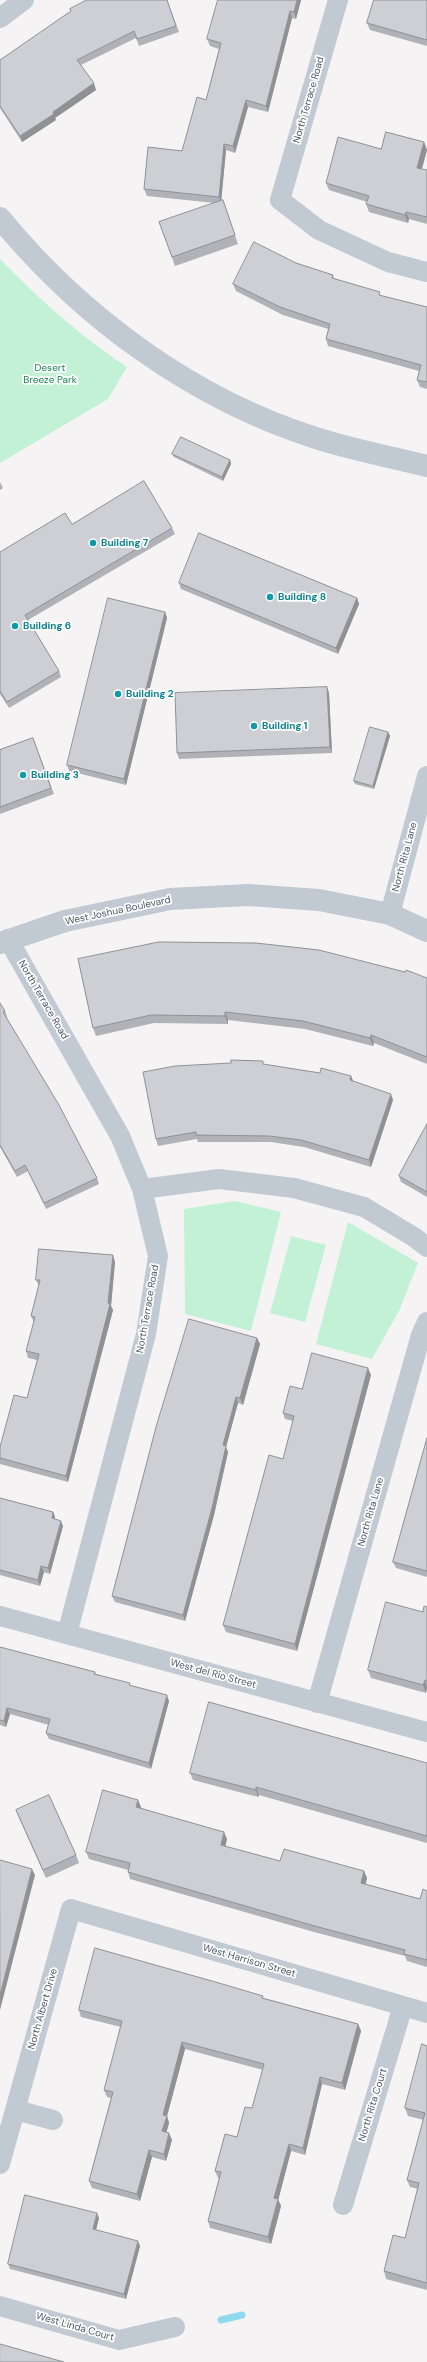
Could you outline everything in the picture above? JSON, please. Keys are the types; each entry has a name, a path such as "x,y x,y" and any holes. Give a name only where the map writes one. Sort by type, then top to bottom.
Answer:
{"street":[{"path":"0,18 24,0"},
{"name":"North Terrace Road","path":"338,0 280,200 319,230 388,262 427,272"},
{"path":"0,218 26,250 110,328 166,368 246,411 318,439 427,466"},
{"name":"North Rita Lane","path":"390,914 427,776"},
{"name":"West Joshua Boulevard","path":"4,941 65,921 170,899 256,896 319,900 390,914 427,930"},
{"name":"North Terrace Road","path":"4,941 120,1136 142,1189 158,1256 146,1334 67,1634"},
{"path":"142,1189 219,1179 294,1188 364,1207 414,1237 427,1247"},
{"name":"North Rita Lane","path":"317,1703 421,1335 427,1322"},
{"name":"West del Rio Street","path":"0,1616 427,1732"},
{"name":"West Harrison Street","path":"71,1909 427,2013"},
{"name":"North Albert Drive","path":"0,2164 71,1909"},
{"name":"North Rita Court","path":"343,2205 403,2006"},
{"path":"16,2110 53,2120"},
{"name":"West Linda Court","path":"0,2306 119,2340 175,2327"}],"green space":[{"name":"Desert Breeze Park","path":"0,259 76,330 127,367 108,399 0,463"},
{"path":"235,1201 281,1212 251,1331 185,1314 184,1209"},
{"path":"348,1222 418,1263 399,1311 372,1359 316,1344"},
{"path":"291,1236 326,1245 305,1322 270,1313"}],"building":[{"path":"87,0 167,0 176,26 137,39 134,31 77,60 94,83 53,112 54,114 20,136 0,106 0,60 71,11 70,9"},
{"path":"218,0 297,0 294,12 290,11 266,106 246,100 233,146 224,144 219,197 144,189 148,147 182,151 197,97 206,100 221,43 207,39"},
{"path":"374,0 427,0 427,40 367,23"},
{"path":"386,132 424,142 417,168 427,170 427,217 406,212 405,215 366,204 369,196 326,183 338,137 381,149"},
{"path":"223,200 235,235 172,257 159,222"},
{"path":"254,242 296,263 333,275 332,278 380,292 379,295 427,307 427,382 417,380 421,365 326,339 330,324 280,307 233,284"},
{"path":"181,437 230,460 222,477 172,454"},
{"path":"144,481 172,528 25,615 59,671 7,702 0,691 0,552 65,513 72,524"},
{"name":"Building 8","path":"199,533 357,598 336,648 179,583"},
{"name":"Building 2","path":"108,598 165,612 124,779 67,765"},
{"name":"Building 1","path":"327,687 330,747 177,753 175,693"},
{"path":"370,727 388,732 373,786 354,781"},
{"name":"Building 3","path":"33,738 51,788 0,807 0,750"},
{"path":"159,942 256,943 319,950 405,972 406,970 427,978 427,1057 371,1035 370,1038 303,1021 225,1012 225,1016 151,1015 93,1028 78,959"},
{"path":"0,1003 5,1011 3,1012 59,1105 97,1178 44,1203 25,1165 15,1171 0,1145"},
{"path":"231,1060 263,1061 263,1064 320,1073 321,1068 351,1076 350,1080 391,1094 369,1160 301,1140 269,1136 196,1135 196,1132 156,1139 143,1072 175,1066 231,1063"},
{"path":"427,1124 427,1192 399,1176"},
{"path":"39,1249 113,1255 108,1303 110,1304 66,1476 0,1458 0,1447 14,1395 27,1398 39,1354 26,1351 35,1317 31,1316 40,1280 36,1280"},
{"path":"189,1319 257,1338 240,1398 236,1397 223,1445 226,1446 212,1508 183,1615 112,1596 156,1427"},
{"path":"312,1353 368,1368 295,1644 223,1625 269,1455 283,1459 294,1416 283,1413 290,1386 302,1389"},
{"path":"427,1438 427,1571 393,1562"},
{"path":"0,1498 53,1512 52,1518 61,1521 48,1568 41,1566 38,1580 0,1570"},
{"path":"386,1602 423,1612 424,1606 427,1607 427,1681 425,1680 423,1685 368,1670"},
{"path":"0,1647 95,1672 94,1674 130,1683 129,1685 167,1695 149,1763 46,1733 50,1719 7,1708 4,1721 0,1720"},
{"path":"209,1702 427,1763 427,1836 256,1787 256,1790 190,1773"},
{"path":"103,1790 138,1800 136,1807 224,1832 221,1845 280,1861 284,1849 364,1871 361,1883 420,1899 423,1889 427,1891 427,1960 404,1954 405,1950 311,1925 128,1872 130,1863 86,1852"},
{"path":"49,1795 76,1855 43,1870 16,1810"},
{"path":"0,1860 32,1869 0,1995"},
{"path":"95,1948 263,1996 262,1998 358,2024 342,2083 320,2077 303,2148 289,2144 274,2198 278,2199 268,2237 208,2221 221,2172 215,2171 225,2134 237,2137 245,2107 252,2108 264,2064 182,2042 163,2115 167,2116 162,2131 169,2133 164,2154 149,2150 137,2194 89,2181 113,2092 104,2090 122,2021 79,2010"},
{"path":"422,2044 427,2046 427,2283 384,2271 393,2235 405,2238 419,2183 407,2180 425,2113 405,2108"},
{"path":"25,2195 97,2213 93,2229 138,2241 124,2294 8,2264"},
{"path":"0,2344 64,2362 0,2362"}],"waterway":[{"path":"221,2320 242,2315"}],"place":[{"name":"Building 7","path":"93,543"},
{"name":"Building 8","path":"270,597"},
{"name":"Building 6","path":"15,626"},
{"name":"Building 2","path":"118,694"},
{"name":"Building 1","path":"254,726"},
{"name":"Building 3","path":"23,775"}]}
